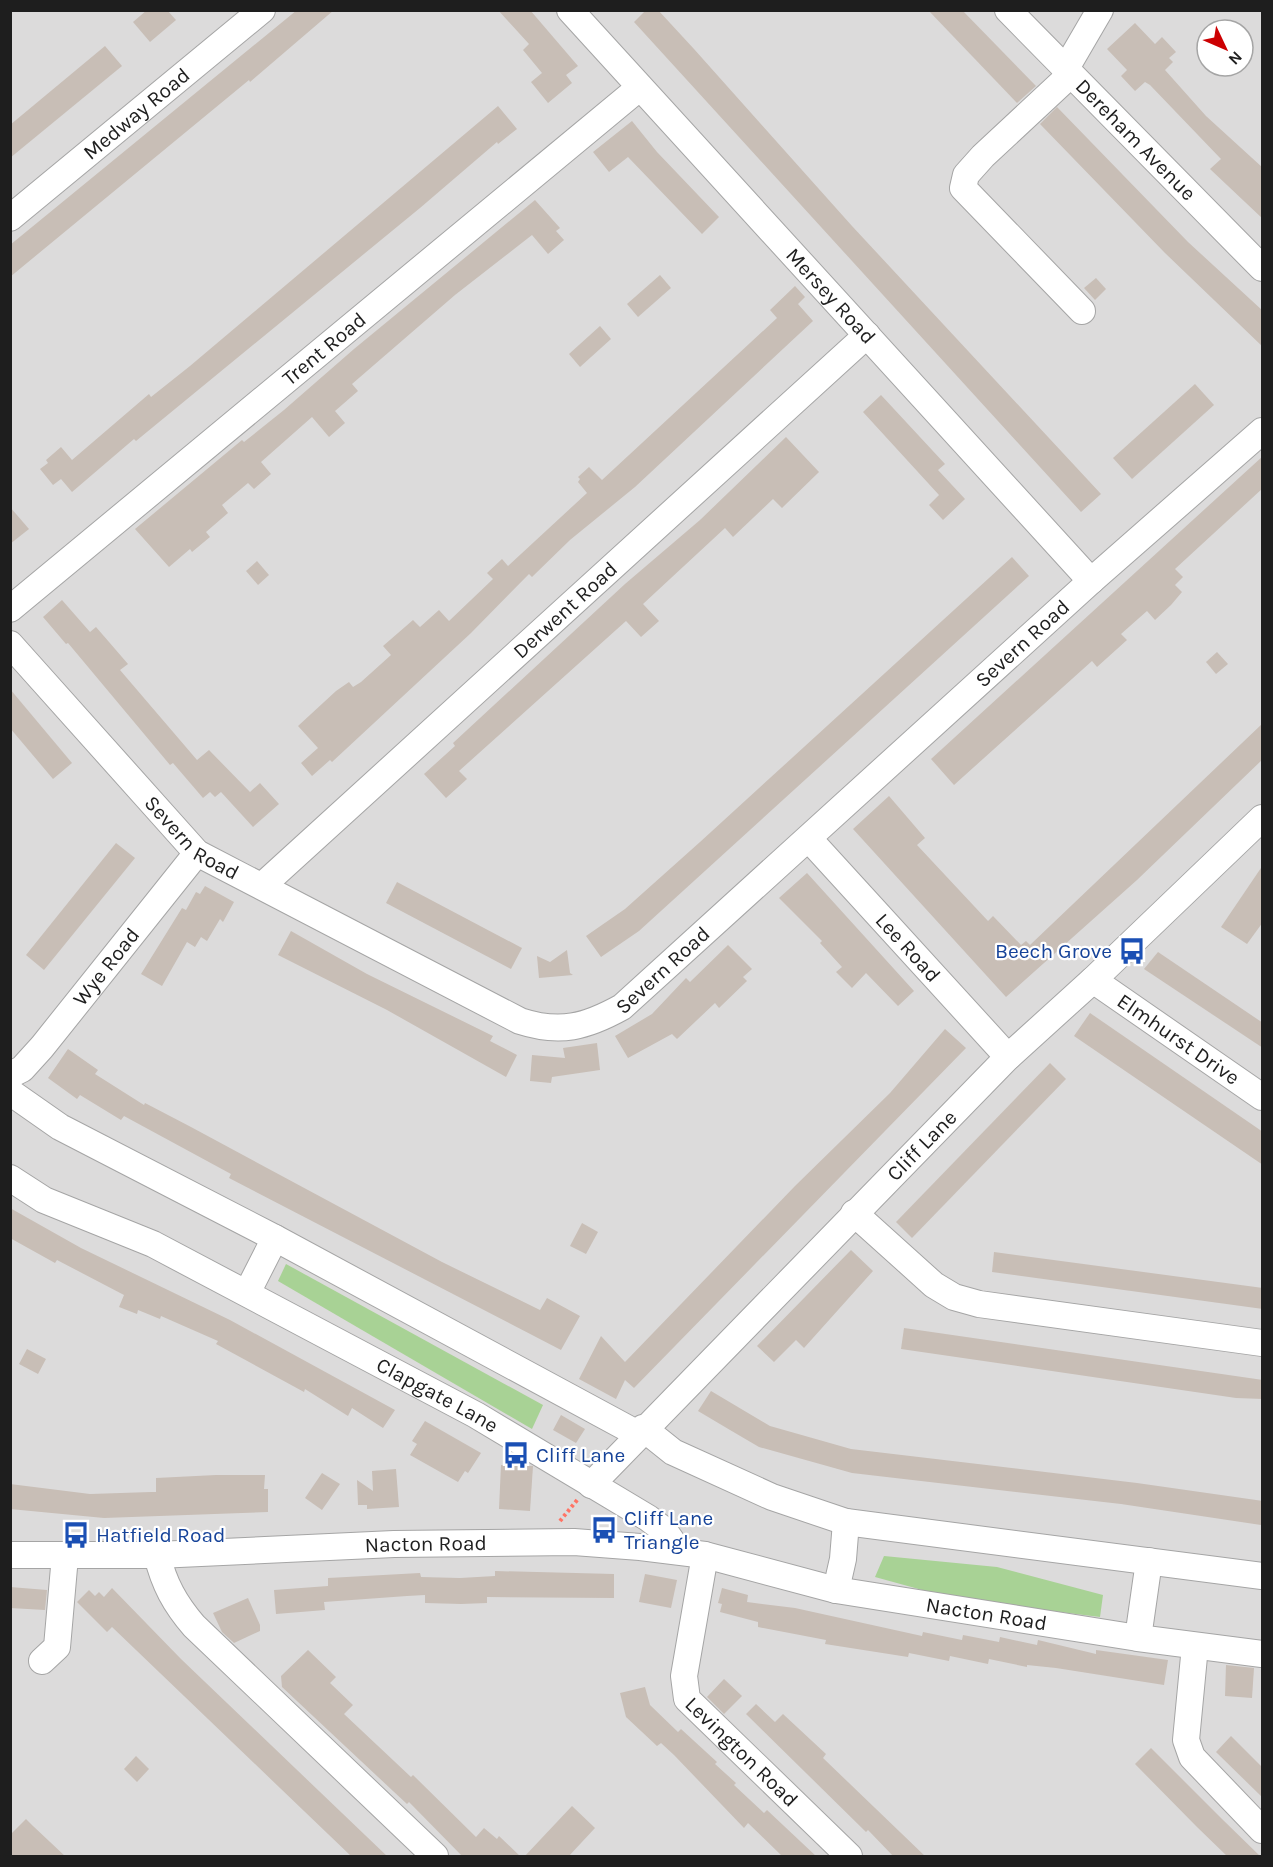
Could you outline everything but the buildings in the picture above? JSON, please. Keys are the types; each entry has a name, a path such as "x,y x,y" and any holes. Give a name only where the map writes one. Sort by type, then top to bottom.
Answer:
{"street":[{"name":"Medway Road","path":"10,218 262,10"},
{"name":"Mersey Road","path":"570,10 1091,581"},
{"name":"Dereham Avenue","path":"1008,10 1263,268"},
{"path":"1082,311 963,188 966,175 983,156 1068,73 1100,10"},
{"name":"Trent Road","path":"10,609 639,88"},
{"name":"Derwent Road","path":"262,886 867,335"},
{"name":"Severn Road","path":"10,644 197,853 520,1021 558,1029 601,1019 622,1007 1091,581 1263,431"},
{"name":"Cliff Lane","path":"584,1481 641,1431 1008,1057 1093,980 1263,818"},
{"name":"Lee Road","path":"809,839 1008,1057"},
{"name":"Wye Road","path":"10,1075 22,1069 42,1047 197,853"},
{"name":"Elmhurst Drive","path":"1093,980 1263,1097"},
{"path":"10,1092 60,1127 641,1431 673,1452 772,1497 846,1522 1263,1576"},
{"name":"Clapgate Lane","path":"10,1178 44,1200 153,1244 476,1415 664,1530 678,1551"},
{"path":"854,1213 934,1285 954,1297 979,1304 1263,1342"},
{"path":"247,1293 275,1238"},
{"path":"836,1590 843,1559 846,1522"},
{"name":"Nacton Road","path":"10,1555 157,1555 394,1544 574,1542 705,1555 836,1590 1138,1638 1263,1654"},
{"path":"157,1555 162,1577 174,1600 194,1626 435,1857"},
{"name":"Levington Road","path":"705,1555 684,1676 687,1699 849,1857"},
{"path":"42,1661 57,1647 65,1556"},
{"path":"1138,1638 1149,1561"},
{"path":"1195,1646 1186,1740 1192,1757 1263,1830"}],"path":[{"path":"533,1544 554,1529 579,1498 569,1489 584,1481"}],"shaded area":[{"path":"12,10 1262,11 1262,1856 11,1856"}],"green space":[{"path":"286,1264 543,1405 532,1429 278,1281"},
{"path":"884,1556 997,1567 1103,1595 1100,1617 955,1599 875,1577"}],"place":[{"name":"Beech Grove","path":"1132,951"},
{"name":"Cliff Lane","path":"516,1455"},
{"name":"Cliff Lane Triangle","path":"604,1530"},
{"name":"Hatfield Road","path":"76,1535"}]}
